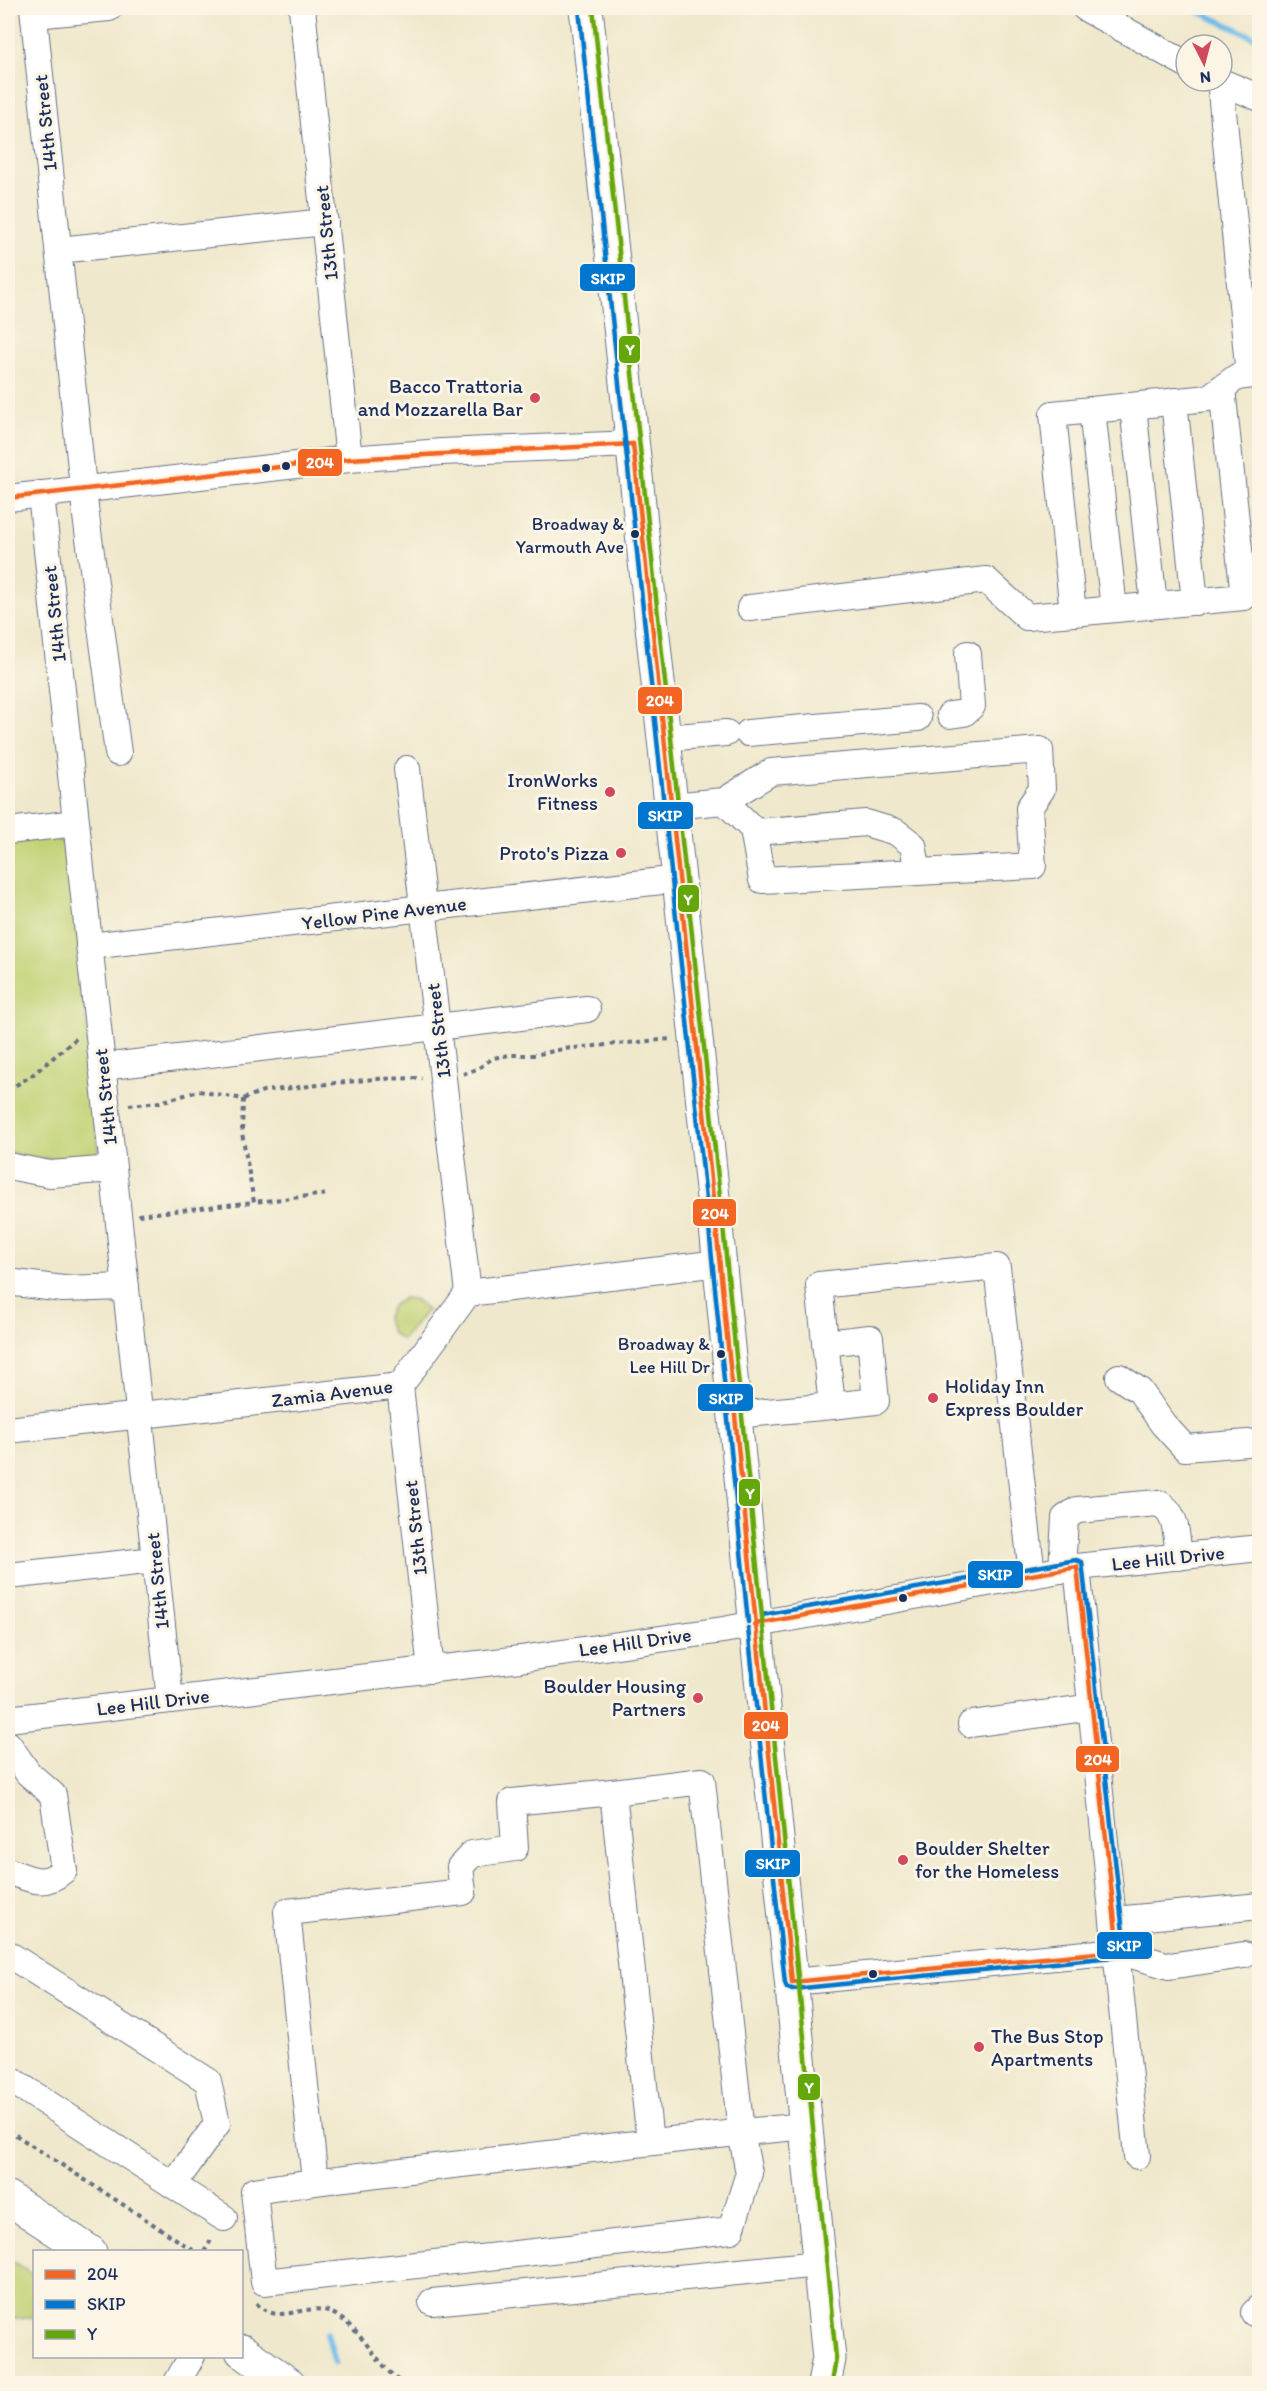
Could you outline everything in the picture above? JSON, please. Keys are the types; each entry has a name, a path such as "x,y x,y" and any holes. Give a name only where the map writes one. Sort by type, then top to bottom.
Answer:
{"main road":[{"path":"586,8 735,1415 819,2264 833,2375"},
{"path":"8,2198 87,2250"},
{"path":"243,2353 289,2384"}],"street":[{"path":"33,11 109,8"},
{"name":"13th Street","path":"302,8 350,459"},
{"path":"1085,8 1174,57"},
{"name":"14th Street","path":"33,11 85,489 90,555 118,753"},
{"path":"1234,87 1260,98"},
{"path":"1072,613 1053,414 1208,398 1237,377 1254,374 1221,93"},
{"path":"59,250 325,222"},
{"path":"750,608 986,580 1027,617 1244,597 1222,388"},
{"path":"1174,401 1195,602"},
{"path":"1133,406 1154,605"},
{"path":"1092,410 1114,609"},
{"path":"8,498 350,459 442,452 633,444"},
{"name":"14th Street","path":"41,494 170,1700"},
{"path":"950,715 964,712 972,706 968,654"},
{"path":"664,738 918,718"},
{"path":"671,806 724,801 771,772 1040,750 1042,789 1029,808 1033,866 762,880 753,829 724,801"},
{"name":"13th Street","path":"407,769 468,1293"},
{"path":"8,831 76,823"},
{"path":"754,832 866,823 896,832 913,845 918,872"},
{"name":"Yellow Pine Avenue","path":"89,946 679,879"},
{"path":"102,1066 587,1009"},
{"path":"8,1166 50,1174 113,1169"},
{"path":"468,1293 718,1263"},
{"path":"832,1406 819,1285 997,1267 1032,1575"},
{"path":"8,1282 63,1289 126,1287"},
{"name":"Zamia Avenue","path":"8,1430 400,1386 468,1293"},
{"path":"735,1415 876,1401 870,1338 825,1343"},
{"path":"1119,1377 1140,1391 1163,1424 1185,1448 1260,1442"},
{"name":"13th Street","path":"400,1386 431,1670"},
{"path":"1137,2156 1092,1707 1069,1569 1065,1518 1077,1510 1158,1503 1166,1506 1174,1518 1179,1557"},
{"name":"Lee Hill Drive","path":"8,1719 520,1659 756,1624 1069,1569 1260,1548"},
{"path":"8,1576 155,1560"},
{"path":"971,1725 1092,1707"},
{"path":"8,1744 28,1773 53,1795 64,1870 47,1881 33,1880 8,1871"},
{"path":"315,2181 287,1912 463,1892 460,1867 472,1854 515,1848 512,1802 702,1781 741,2132 749,2173 731,2230 264,2282 254,2191 315,2181 650,2142 741,2132 805,2126"},
{"path":"613,1792 650,2142"},
{"path":"1115,1920 1260,1906"},
{"path":"792,1982 1118,1951 1168,1966 1244,1955"},
{"path":"8,1954 208,2081 217,2124 173,2184"},
{"path":"8,2078 224,2218"},
{"path":"432,2302 819,2264"},
{"path":"176,2384 191,2358"}],"path":[{"path":"8,1090 32,1076 78,1038"},
{"path":"107,1108 160,1102 199,1091 243,1099 263,1091 374,1079 443,1077 467,1073 493,1058 509,1055 535,1055 563,1049 672,1038"},
{"path":"243,1099 242,1133 254,1202"},
{"path":"118,1218 329,1194"},
{"path":"8,2130 193,2250"},
{"path":"250,2295 269,2313 284,2316 315,2309 328,2311 341,2318 392,2376 403,2384"}],"green space":[{"path":"52,837 69,846 100,1159 54,1160 8,1152 8,843"},
{"path":"404,1298 416,1300 427,1310 402,1340 392,1333 386,1318 393,1305"},
{"path":"8,2258 33,2275 33,2317 8,2320"}],"waterway":[{"path":"1191,8 1260,40"},
{"path":"327,2333 335,2363"}],"transit line":[{"name":"Y","path":"593,8 721,1206 836,2358 832,2384"},
{"name":"SKIP","path":"579,9 707,1208 748,1622"},
{"name":"204","path":"633,444 714,1207 792,1982"},
{"name":"204","path":"8,498 349,459 633,444"},
{"name":"SKIP","path":"748,1628 787,1988 1123,1956 1125,1950 1082,1562 1076,1560 762,1615"},
{"name":"204","path":"1077,1567 1118,1951"},
{"name":"204","path":"755,1624 1077,1567"},
{"name":"204","path":"792,1982 1118,1951"}],"place":[{"name":"Bacco Trattoria and Mozzarella Bar","path":"535,398"},
{"name":"Broadway & Yarmouth Ave","path":"635,534"},
{"name":"IronWorks Fitness","path":"610,792"},
{"name":"Proto's Pizza","path":"621,853"},
{"name":"Broadway & Lee Hill Dr","path":"721,1354"},
{"name":"Holiday Inn Express Boulder","path":"933,1398"},
{"name":"Boulder Housing Partners","path":"698,1698"},
{"name":"Boulder Shelter for the Homeless","path":"903,1860"},
{"name":"The Bus Stop Apartments","path":"979,2047"}]}
